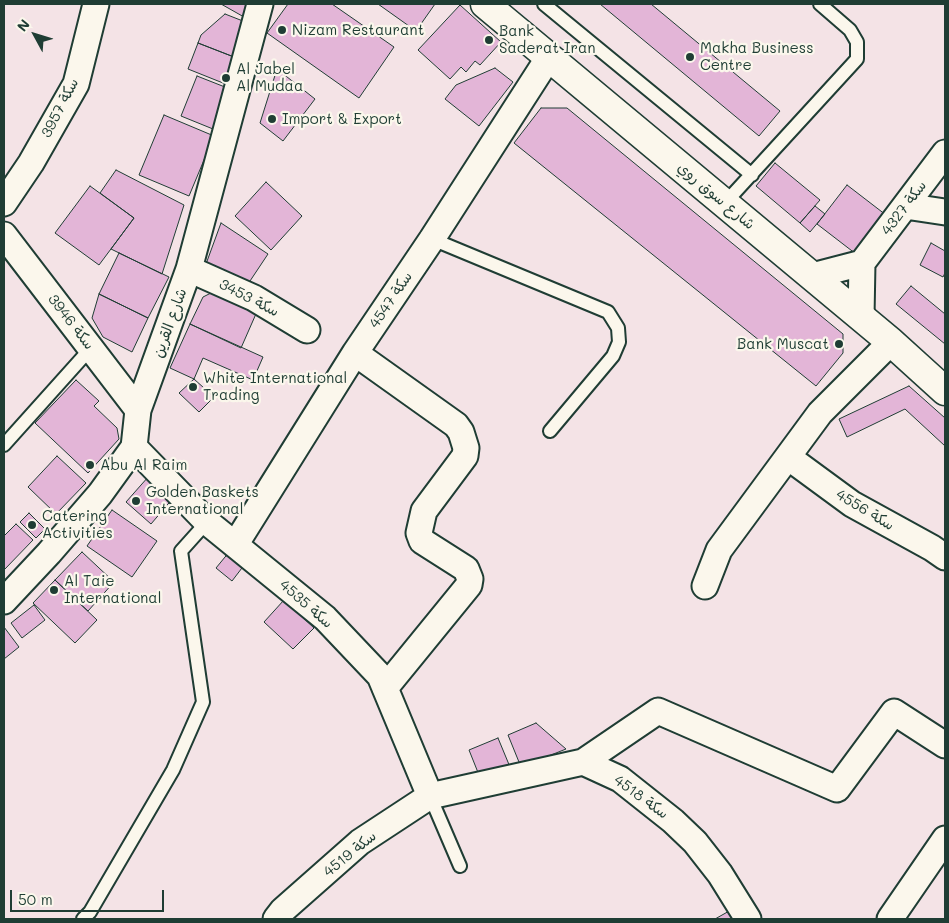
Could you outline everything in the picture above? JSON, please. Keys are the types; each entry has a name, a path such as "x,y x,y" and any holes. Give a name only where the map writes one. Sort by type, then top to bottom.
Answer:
{"main road":[{"name":"شارع سوق روي","path":"485,4 891,342 945,391"}],"street":[{"name":"سكة 3957","path":"4,203 31,163 76,84 96,4"},
{"name":"شارع القرين","path":"4,601 100,494 134,447 138,410 189,268 260,4"},
{"name":"سكة 4547","path":"235,545 355,353 432,239 549,56"},
{"name":"سكة 4327","path":"862,262 945,153"},
{"path":"905,206 945,212"},
{"name":"سكة 3946","path":"4,235 138,410"},
{"path":"812,276 862,262 861,317"},
{"name":"سكة 3453","path":"189,268 254,298 307,330"},
{"path":"704,586 719,550 820,413 891,342"},
{"path":"355,353 456,425 461,432 466,448 465,456 424,511 418,533 422,541 466,569 470,579 469,584 385,688"},
{"name":"سكة 4535","path":"134,447 207,522 325,618 380,676 430,796"},
{"name":"سكة 4556","path":"788,457 852,504 945,557"},
{"path":"430,796 583,762 658,711 837,789 894,712 945,745"},
{"name":"سكة 4518","path":"583,762 620,779 696,842 720,874 748,919"},
{"name":"سكة 4519","path":"276,919 360,842 430,796"},
{"path":"890,919 945,839"}],"lane":[{"path":"544,4 752,175"},
{"path":"725,203 858,59 857,42 850,30 820,4"},
{"path":"432,239 608,312 618,328 619,342 613,356 550,431"},
{"path":"4,445 91,348"},
{"path":"84,919 90,912 174,770 203,702 181,551 207,522"},
{"path":"430,796 460,866"}],"building":[{"path":"221,4 252,4 244,17"},
{"path":"288,4 332,4 394,47 359,98 267,33"},
{"path":"378,4 435,4 416,31"},
{"name":"Makha Business Centre","path":"600,4 651,4 780,111 759,136"},
{"path":"460,5 501,42 480,65 475,61 466,72 461,67 450,79 418,50"},
{"path":"225,14 248,23 234,57 198,43 201,35"},
{"path":"198,43 234,57 228,85 188,69"},
{"path":"495,68 513,82 479,126 445,99 456,85"},
{"path":"277,69 315,99 283,141 260,123"},
{"path":"197,76 230,89 213,129 181,116"},
{"path":"541,108 567,108 843,334 843,353 816,386 514,143"},
{"path":"164,115 214,136 189,196 139,175"},
{"path":"775,163 820,200 800,223 756,186"},
{"path":"116,170 184,205 162,274 111,249 134,218 100,193"},
{"path":"266,182 302,216 271,250 235,216"},
{"path":"847,185 886,215 856,254 817,224"},
{"path":"90,186 134,218 99,265 55,233"},
{"path":"815,206 825,214 810,232 800,223"},
{"path":"221,223 268,254 244,290 206,264"},
{"path":"931,243 945,251 945,273 943,277 920,265"},
{"path":"119,253 169,277 148,318 99,294"},
{"path":"911,286 945,314 945,344 896,304"},
{"path":"219,289 259,307 241,348 190,324 203,297"},
{"path":"99,294 148,318 132,352 103,337 92,318"},
{"path":"190,324 263,357 253,380 203,358 194,379 170,368"},
{"path":"194,379 214,397 199,412 179,393"},
{"path":"76,380 99,401 94,406 117,428 119,439 88,473 35,423"},
{"path":"909,386 945,418 945,446 905,409 847,437 839,419"},
{"path":"57,456 86,483 56,514 28,487"},
{"path":"149,476 174,497 151,524 126,502"},
{"path":"112,510 157,541 132,577 87,546"},
{"name":"Catering Activities","path":"29,513 45,529 36,538 20,522"},
{"path":"16,524 33,540 4,570 4,536"},
{"path":"230,551 245,564 232,581 216,568"},
{"path":"82,552 114,582 88,611 55,580"},
{"path":"55,580 97,620 75,643 33,603"},
{"path":"284,600 314,628 293,649 264,622"},
{"path":"34,605 45,620 22,638 11,623"},
{"path":"4,627 19,647 4,659"},
{"path":"536,723 566,749 521,767 508,735"},
{"path":"498,738 510,767 481,780 469,750"},
{"path":"731,910 736,919 715,919"}],"place":[{"name":"Nizam Restaurant","path":"282,30"},
{"name":"Bank Saderat Iran","path":"489,40"},
{"name":"Makha Business Centre","path":"690,57"},
{"name":"Al Jabel Al Mudaa","path":"226,78"},
{"name":"Import & Export","path":"272,119"},
{"name":"Bank Muscat","path":"839,344"},
{"name":"White International Trading","path":"193,387"},
{"name":"Abu Al Raim","path":"90,465"},
{"name":"Golden Baskets International","path":"136,501"},
{"name":"Catering Activities","path":"32,525"},
{"name":"Al Taie International","path":"54,590"}]}
